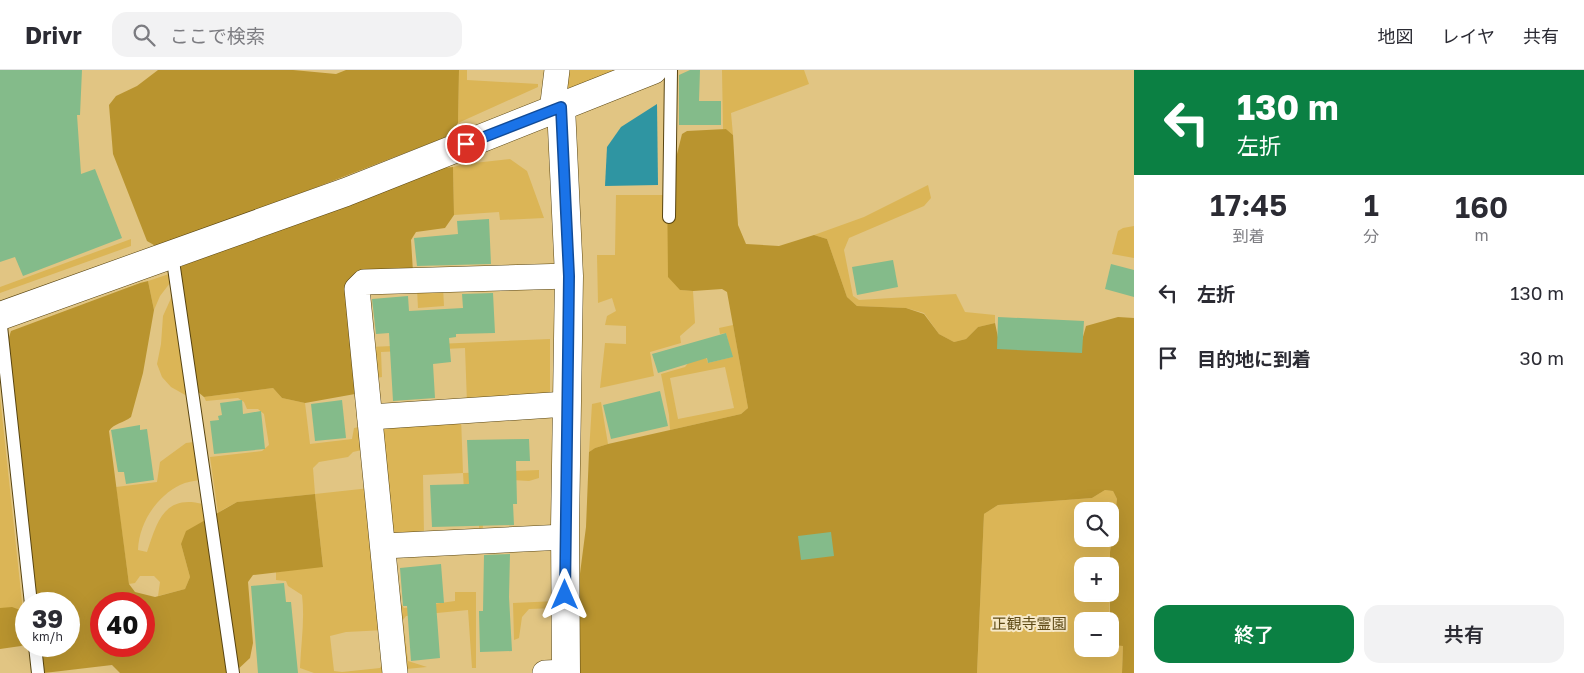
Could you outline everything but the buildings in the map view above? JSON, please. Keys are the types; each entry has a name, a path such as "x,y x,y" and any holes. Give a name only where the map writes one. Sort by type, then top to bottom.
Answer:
{"street":[{"path":"557,70 557,109 569,276 565,537 559,673"},
{"path":"0,316 346,192 652,70"},
{"path":"395,673 357,289 364,282 569,276"},
{"path":"370,417 567,404"},
{"path":"383,546 565,537"}],"lane":[{"path":"669,217 671,70"},
{"path":"172,254 233,673"},
{"path":"0,316 29,592"},
{"path":"36,657 38,673"}],"green space":[{"path":"459,70 467,70 467,80 538,84 538,87 458,123"},
{"path":"564,70 621,70 577,88 568,88 563,84"},
{"path":"722,70 804,70 809,84 731,113 733,135 726,129 723,129"},
{"path":"510,159 527,171 544,218 500,220 499,212 454,215 453,167"},
{"path":"928,185 931,198 924,206 849,238 844,250 853,296 859,300 956,294 965,312 995,315 995,323 978,327 966,339 954,342 939,334 924,313 906,308 857,306 847,297 827,239 814,235 864,217"},
{"path":"616,195 667,195 680,290 693,291 695,323 680,336 681,343 650,352 654,376 600,388 605,343 626,344 626,326 605,325 607,316 616,311 612,298 598,303 597,255 615,255"},
{"path":"1134,226 1134,258 1112,254 1118,231"},
{"path":"131,239 131,246 0,293 0,287"},
{"path":"169,274 170,283 160,296 154,310 148,281"},
{"path":"443,287 444,306 418,308 417,289"},
{"path":"172,296 187,396 171,387 162,377 157,364 163,316"},
{"path":"733,325 748,408 741,414 670,430 661,374 685,367 702,346 708,363 732,357 726,333 720,334 719,328","holes":["725,367 734,408 678,419 670,378"]},
{"path":"550,339 550,393 467,403 465,348 381,352 382,377 376,378 370,347"},
{"path":"273,388 282,398 305,403 310,444 352,439 354,428 364,426 366,449 353,452 348,457 319,462 313,468 315,494 237,502 218,513 210,457 262,451 269,445 264,414 258,409 247,409 244,402 238,398 206,401 204,397"},
{"path":"0,396 21,592 15,592 15,611 0,610"},
{"path":"601,402 608,444 589,452 592,404"},
{"path":"461,417 463,473 423,475 424,535 397,537 389,532 379,426"},
{"path":"194,442 200,480 180,485 163,496 145,521 139,540 138,550 147,552 154,530 164,513 171,507 179,503 203,504 206,520 181,544 190,577 185,589 158,596 160,582 154,576 140,576 135,583 129,584 116,487 157,482 160,462 186,443"},
{"path":"539,470 539,478 529,481 482,478 483,534 479,533 479,510 465,507 463,473"},
{"path":"370,488 385,630 346,632 330,636 334,671 342,672 380,668 384,662 383,673 314,673 300,668 303,622 302,595 288,586 286,581 276,580 276,572 323,566 315,494"},
{"name":"正観寺霊園","path":"1105,490 1113,491 1117,502 1074,502 1074,547 1111,547 1110,557 1074,557 1074,602 1110,602 1109,612 1074,612 1074,657 1119,657 1119,646 1123,646 1122,673 977,673 984,514 998,505 1092,498"},
{"path":"393,557 396,558 401,604 404,608 455,601 455,592 476,592 476,668 472,668 468,610 406,616 403,620 408,661 427,667 406,669"},
{"path":"557,601 557,608 529,609 522,617 519,638 514,640 513,603"}],"shaded area":[{"path":"158,70 293,70 336,74 346,70 459,70 458,123 449,136 159,248 147,241 113,154 109,105 116,96 137,86"},
{"path":"726,129 733,135 738,225 746,244 779,246 814,235 827,239 847,297 857,306 906,308 924,314 939,334 954,342 966,339 978,327 995,323 1000,347 1079,351 1086,326 1118,317 1134,318 1134,673 1122,673 1123,646 1119,646 1119,612 1110,612 1110,602 1119,602 1119,557 1110,557 1110,552 1111,547 1119,547 1119,502 1117,502 1113,491 1105,490 1092,498 998,505 984,514 977,673 579,673 578,589 586,527 589,452 608,444 741,414 748,408 727,292 722,289 680,290 668,277 667,176 677,154 682,134 687,131"},
{"path":"453,167 454,215 445,228 416,232 411,240 413,272 362,277 355,394 305,403 282,398 273,388 204,397 198,392 179,269 182,266 442,168"},
{"path":"148,281 154,310 143,373 131,417 114,426 109,431 129,584 135,592 90,592 90,657 155,657 155,597 185,589 190,577 181,544 186,531 237,502 315,494 323,567 253,575 248,582 253,643 250,658 234,673 120,673 112,665 44,673 40,657 80,657 80,592 33,592 7,343 11,331"},
{"path":"0,608 15,608 15,647 0,649"}],"water":[{"path":"657,104 658,185 605,186 607,147 621,127"}],"route":[{"path":"466,144 561,107 569,276 565,595"}]}
